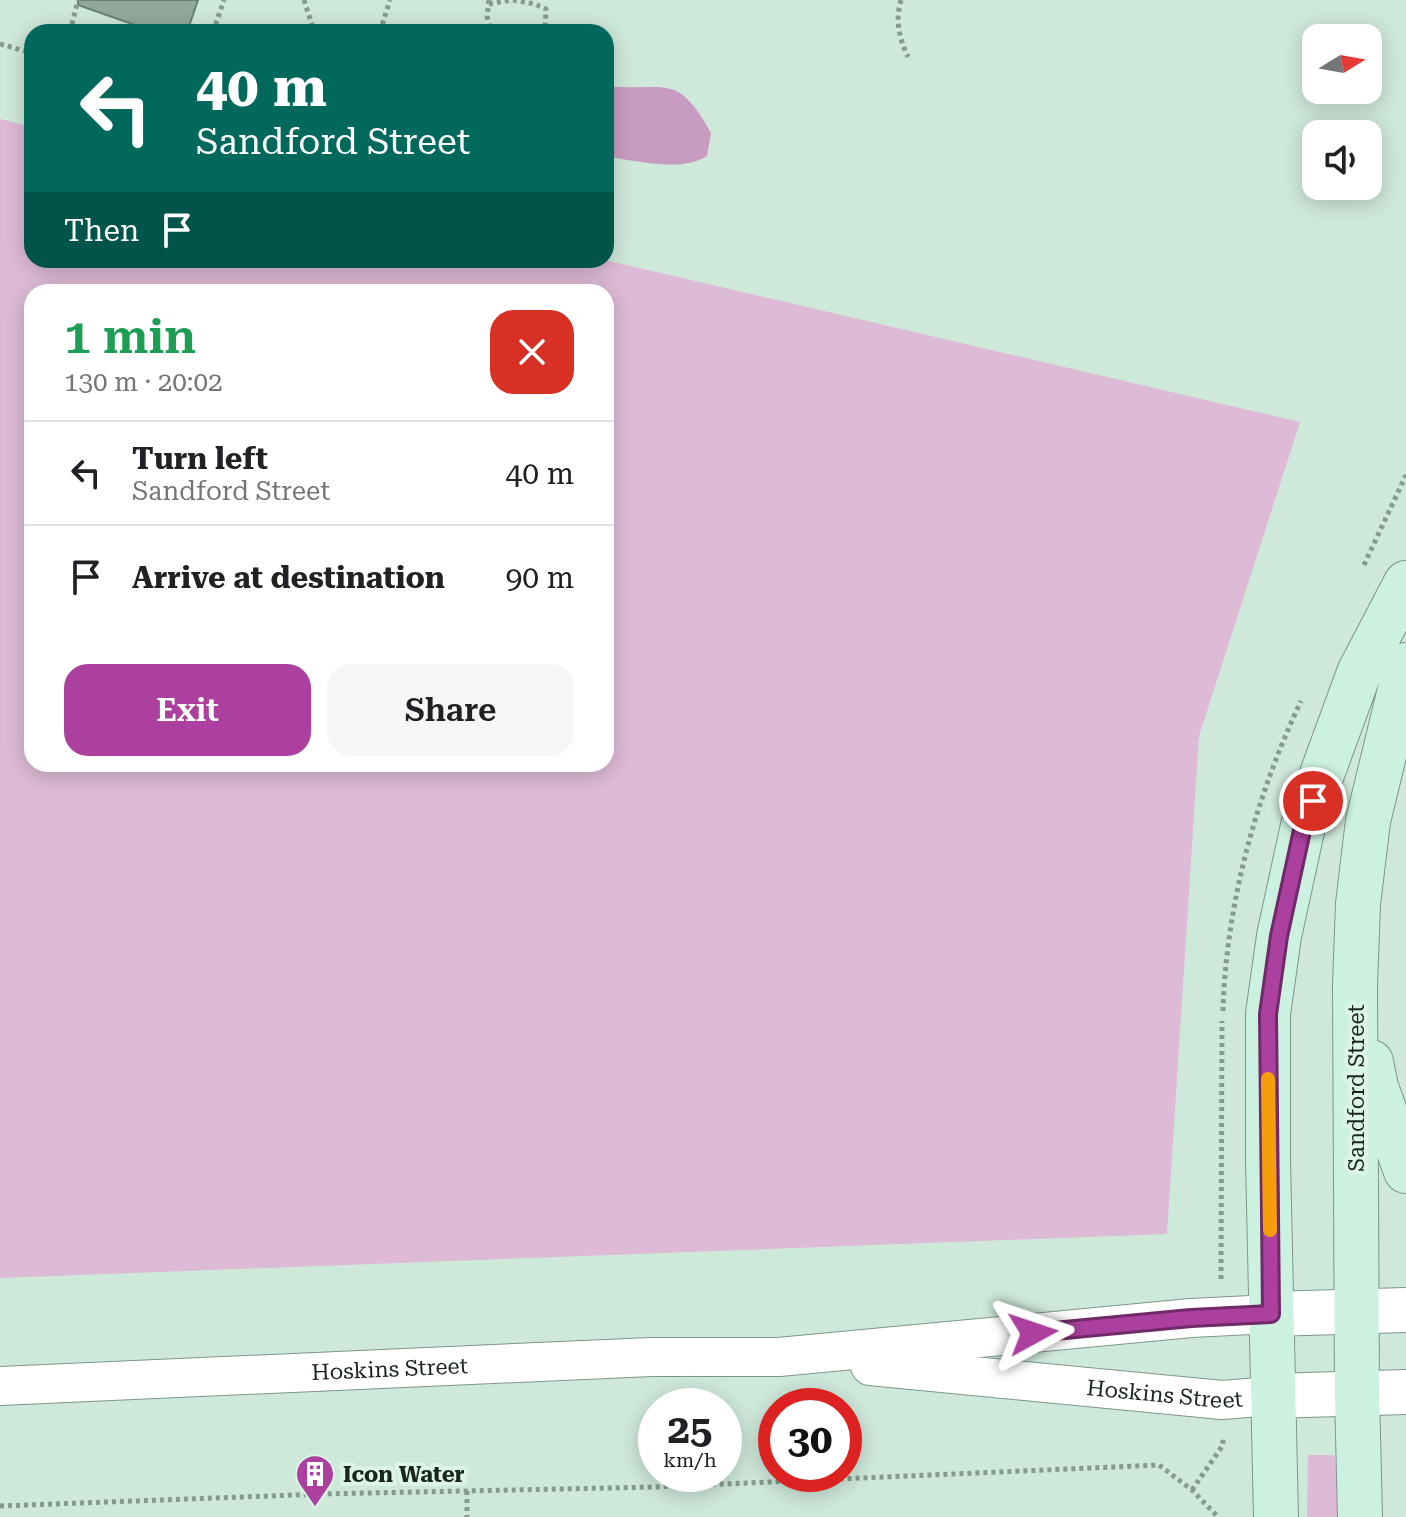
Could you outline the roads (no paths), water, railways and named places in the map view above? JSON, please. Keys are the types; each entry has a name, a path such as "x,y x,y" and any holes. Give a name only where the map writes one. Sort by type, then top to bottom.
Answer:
{"main road":[{"path":"1276,1517 1268,1014 1279,936 1303,826 1359,673 1406,583"},
{"name":"Sandford Street","path":"1360,1517 1356,1311 1355,985 1358,904 1368,821 1406,665"},
{"path":"1355,985 1376,1087 1406,1171"}],"street":[{"name":"Hoskins Street","path":"0,1386 651,1357 779,1357 1191,1318 1406,1310"},
{"name":"Hoskins Street","path":"779,1357 1222,1400 1406,1392"}],"place":[{"name":"Icon Water","path":"315,1508"}]}
